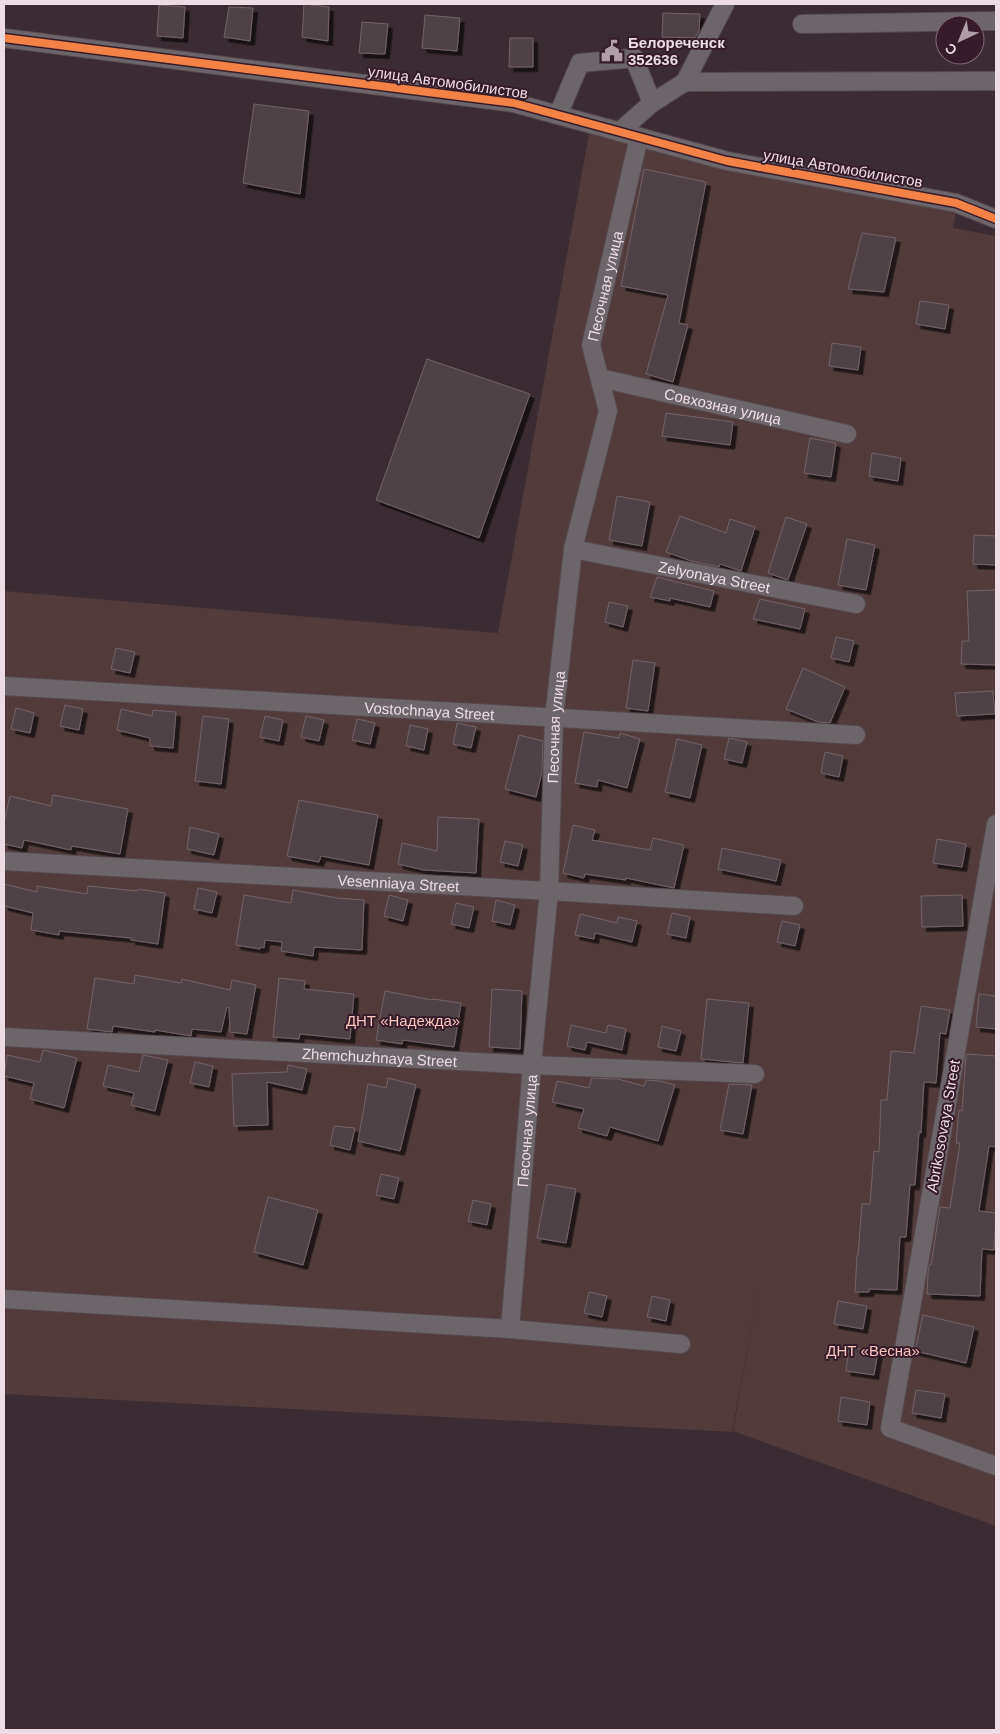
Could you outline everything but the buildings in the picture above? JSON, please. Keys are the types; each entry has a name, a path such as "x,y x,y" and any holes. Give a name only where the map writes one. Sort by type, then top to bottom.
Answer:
{"street":[{"path":"685,82 726,4"},
{"path":"802,24 996,21"},
{"name":"улица Автомобилистов","path":"4,38 514,103 727,161 956,203 996,219"},
{"path":"558,115 580,63 634,58 652,102"},
{"path":"619,132 652,102 685,82 996,81"},
{"name":"Песочная улица","path":"510,1329 532,1065 549,891 554,718 573,549 608,410 591,345 639,137"},
{"name":"Совхозная улица","path":"600,378 847,434"},
{"name":"Zelyonaya Street","path":"573,549 856,604"},
{"name":"Vostochnaya Street","path":"4,686 856,735"},
{"name":"Abrikosovaya Street","path":"996,824 890,1428 996,1466"},
{"name":"Vesenniaya Street","path":"4,860 794,906"},
{"name":"Zhemchuzhnaya Street","path":"4,1037 532,1065 755,1074"},
{"path":"4,1298 510,1329 681,1344"}],"green space":[{"name":"ДНТ «Надежда»","path":"589,134 956,210 953,228 996,236 996,1526 733,1431 759,1287 732,1432 4,1394 4,591 498,633"}],"cycle path":[{"path":"4,38 514,103 727,161 956,203 996,219"}],"place":[{"name":"Белореченск 352636","path":"612,51"}],"park label":[{"name":"ДНТ «Весна»","path":"873,1350"}]}
